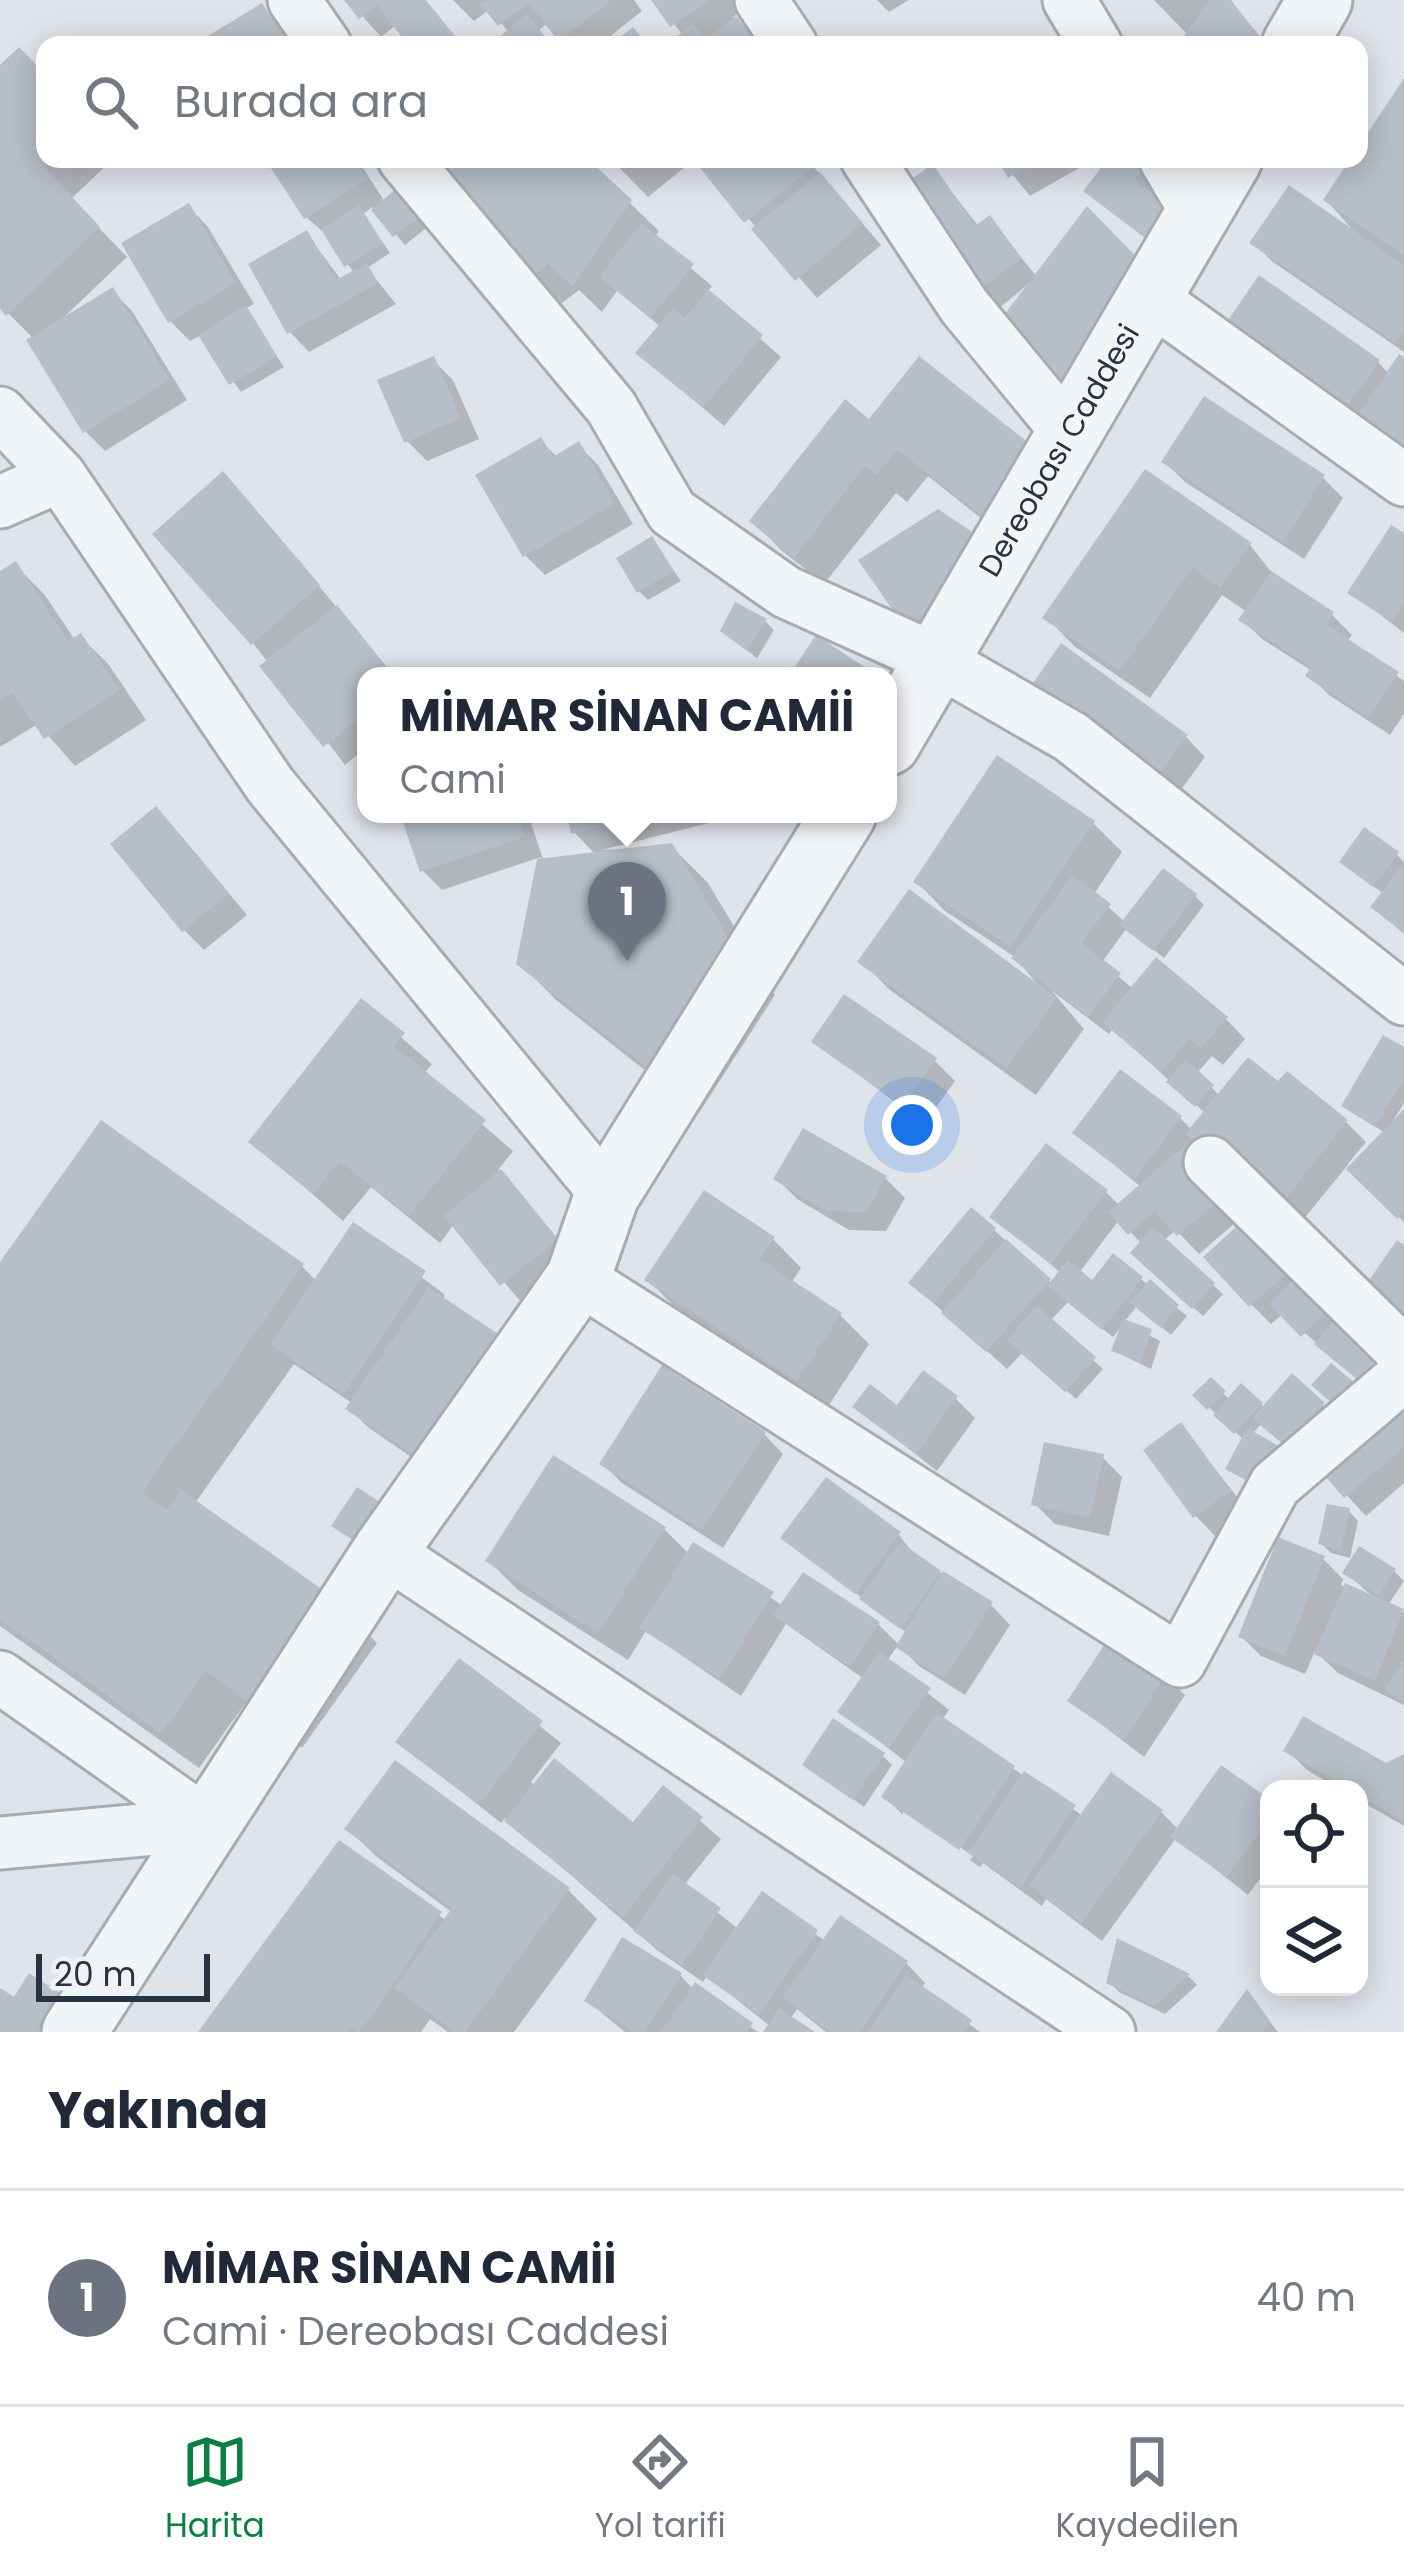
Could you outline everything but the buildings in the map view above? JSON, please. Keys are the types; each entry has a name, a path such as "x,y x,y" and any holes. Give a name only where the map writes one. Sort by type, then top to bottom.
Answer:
{"street":[{"path":"294,0 319,36"},
{"path":"761,0 785,36"},
{"path":"1069,0 1091,36"},
{"path":"1299,36 1320,0"},
{"path":"412,168 611,407 672,512 786,592 939,661 1071,736 1404,999"},
{"path":"873,168 964,306 1070,435"},
{"path":"1170,168 1198,215"},
{"name":"Dereobası Caddesi","path":"897,729 1225,168"},
{"path":"1152,299 1404,480"},
{"path":"0,413 60,476 270,785 607,1196"},
{"path":"0,502 60,476"},
{"path":"74,2032 386,1551 578,1278 607,1196 838,823"},
{"path":"1210,1162 1404,1353"},
{"path":"578,1278 1180,1661 1275,1485 1404,1375"},
{"path":"386,1551 1109,2032"},
{"path":"0,1677 208,1824"},
{"path":"0,1843 208,1824"}],"place":[{"name":"MİMAR SİNAN CAMİİ","path":"627,961"}]}
